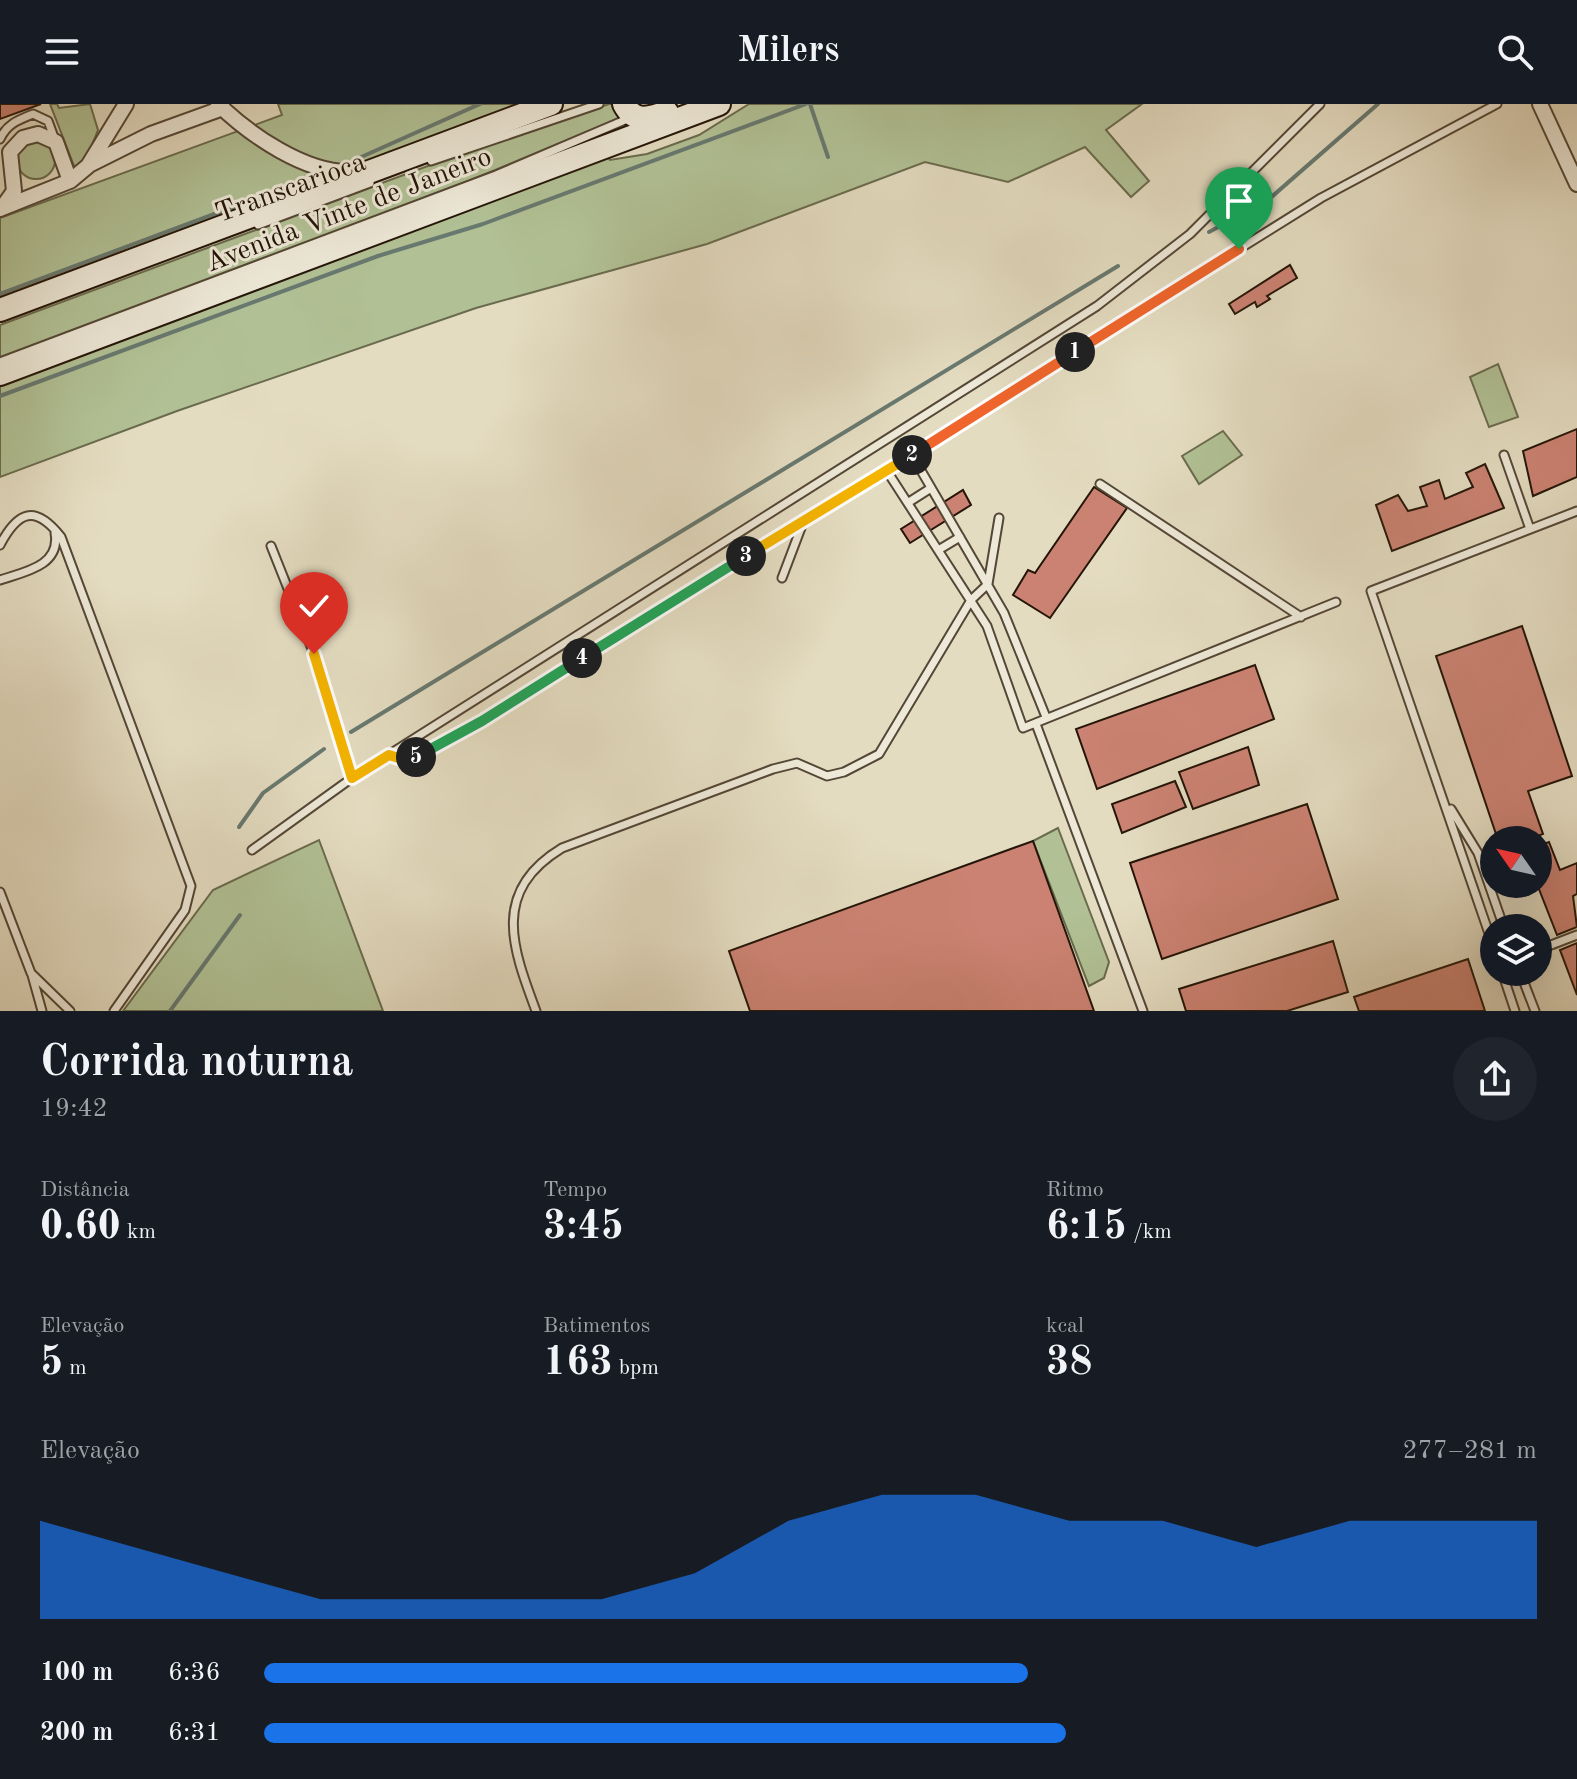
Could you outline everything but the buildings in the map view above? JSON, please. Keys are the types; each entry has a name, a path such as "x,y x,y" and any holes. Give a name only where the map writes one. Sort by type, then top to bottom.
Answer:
{"street":[{"path":"88,166 126,104"},
{"name":"Avenida Vinte de Janeiro","path":"0,310 376,175 551,104"},
{"path":"629,110 648,118 690,104"},
{"name":"Avenida Vinte de Janeiro","path":"0,374 719,104"},
{"path":"1540,104 1577,184"},
{"path":"1,209 70,181 88,166 151,134 220,106 309,164 335,173 376,175"},
{"path":"1,209 14,191 16,179 10,152 23,138 38,134 56,142 70,181"}],"lane":[{"path":"423,163 599,104"},
{"name":"Transcarioca","path":"0,362 472,184 629,110 665,104"},
{"path":"252,850 352,778 1097,306 1190,234 1320,104"},
{"path":"389,755 405,760 446,742 887,471 1321,198 1497,104"},
{"path":"11,166 0,139 4,129 16,120 33,114 48,121 56,142"},
{"name":"Transcarioca","path":"251,228 376,175"},
{"name":"Transcarioca","path":"0,321 207,244"},
{"path":"912,455 1004,613 1046,717"},
{"path":"1504,455 1530,529"},
{"path":"887,471 987,626 1023,728 1336,602"},
{"path":"1100,484 1301,617"},
{"path":"909,502 931,488"},
{"path":"1483,914 1371,591 1577,511"},
{"path":"0,545 9,527 20,517 40,518 54,529 65,545 191,886 185,910 114,1011"},
{"path":"536,1011 513,950 514,915 522,887 538,863 562,848 773,769 797,763 827,776 844,772 879,754 971,600 988,584 999,518"},
{"path":"782,578 805,519"},
{"path":"0,580 48,560 56,546 54,529"},
{"path":"940,549 960,537"},
{"path":"271,546 314,654 352,778"},
{"path":"1036,724 1143,1011"},
{"path":"1444,796 1478,853 1499,914"},
{"path":"0,892 42,1011"},
{"path":"1552,945 1577,935"},
{"path":"31,973 70,1011"},
{"path":"1507,986 1515,1011"},
{"path":"1525,986 1535,1011"}],"green space":[{"path":"50,104 57,104 59,108 90,104 98,130 82,170 76,171"},
{"path":"278,104 536,104 0,305 0,218 282,115"},
{"path":"616,104 622,117 435,195 0,358 0,325 425,167"},
{"path":"749,104 1142,104 1106,130 1149,181 1131,197 1085,147 1008,182 925,162 707,244 476,308 177,411 0,477 0,385 608,157 610,160 647,154 699,135"},
{"path":"36,141 50,146 55,160 50,174 36,179 22,174 17,160 22,146"},
{"path":"1498,364 1518,417 1489,427 1470,377"},
{"path":"1223,431 1242,455 1199,484 1182,456"},
{"path":"1058,828 1109,962 1104,978 1089,986 1033,841"},
{"path":"319,840 383,1011 123,1011 213,890"}],"waterway":[{"path":"359,158 480,104"},
{"path":"0,396 378,256 483,224 806,104"},
{"path":"810,104 828,157"},
{"path":"1209,232 1268,200 1378,104"},
{"path":"0,294 305,180"},
{"path":"351,732 1118,266"},
{"path":"239,827 263,793 324,749"},
{"path":"170,1011 240,915"}],"route":[{"path":"314,654 352,778 389,755 398,760 416,757 482,721 1239,249"}]}
